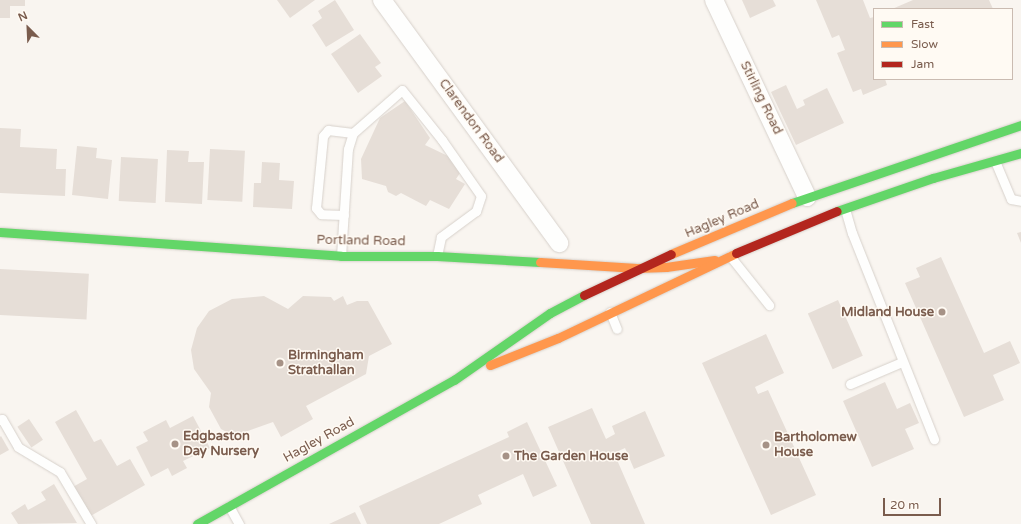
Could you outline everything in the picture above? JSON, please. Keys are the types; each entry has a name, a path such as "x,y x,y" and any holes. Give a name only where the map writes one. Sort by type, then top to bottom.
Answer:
{"main road":[{"name":"Hagley Road","path":"198,524 454,380 550,313 637,268 807,197 1021,125"},
{"name":"Hagley Road","path":"454,380 558,338 721,259 845,208 994,160 1021,153"},
{"name":"Portland Road","path":"0,232 341,256 437,256 637,268 666,267 721,259"}],"street":[{"name":"Clarendon Road","path":"382,0 559,243"},
{"name":"Stirling Road","path":"714,0 807,197"}],"lane":[{"path":"341,256 348,149 353,133 402,90 442,140 481,196 476,211 441,237 437,256"},
{"path":"344,215 321,214 316,208 323,136 328,130 353,133"},
{"path":"994,160 1011,198 1021,201"},
{"path":"845,208 852,233 902,362 934,439"},
{"path":"730,256 769,305"},
{"path":"610,312 617,329"},
{"path":"850,384 902,362"},
{"path":"0,420 2,419 18,447 60,472 91,524"},
{"path":"229,506 239,524"}],"building":[{"path":"0,0 25,0 25,6 10,6 10,18 0,18"},
{"path":"277,0 315,0 290,18"},
{"path":"335,0 354,30 326,47 312,25 322,18 318,11"},
{"path":"742,0 773,0 776,6 750,18"},
{"path":"816,0 863,0 870,18 873,17 873,80 885,80 887,85 863,95 861,89 853,92 837,53 845,50 839,35 832,38"},
{"path":"913,0 989,0 993,8 894,8"},
{"path":"360,34 381,63 375,67 382,76 358,93 331,54"},
{"path":"786,85 797,109 805,105 803,100 827,88 844,123 796,145 771,92"},
{"path":"405,101 430,138 425,145 450,157 460,173 456,179 465,184 449,209 430,200 426,206 401,193 396,196 388,192 386,186 362,179 361,159 380,118"},
{"path":"0,128 21,129 20,147 57,149 56,169 66,169 65,196 0,193"},
{"path":"77,146 97,148 96,158 112,160 108,199 72,195"},
{"path":"210,149 245,151 242,202 207,200"},
{"path":"167,150 189,151 188,162 204,162 202,204 165,202"},
{"path":"121,157 158,159 156,203 119,201"},
{"path":"262,162 280,163 279,180 294,181 292,209 253,207 254,183 261,183"},
{"path":"1021,232 1021,243 1017,233"},
{"name":"Midland House","path":"941,257 984,353 1010,341 1020,363 993,375 1004,400 964,417 905,283 920,277 916,268"},
{"path":"0,269 89,274 86,320 0,315"},
{"name":"Birmingham Strathallan","path":"264,296 288,309 303,296 331,297 334,301 343,296 347,305 357,301 368,301 392,344 369,356 366,374 306,406 313,419 281,437 273,422 234,436 221,429 209,407 211,393 194,369 191,350 197,328 209,311 232,299"},
{"path":"838,300 863,356 833,369 808,313"},
{"name":"Bartholomew House","path":"766,334 784,373 755,387 758,394 768,390 816,495 771,515 702,363"},
{"path":"885,382 897,409 910,403 919,423 905,429 914,449 872,467 843,401"},
{"path":"592,408 606,439 615,434 612,426 645,411 665,456 634,469 625,448 614,453 645,524 591,524 548,427"},
{"path":"76,410 94,442 101,439 117,466 130,459 145,485 87,518 71,488 87,479 55,422"},
{"name":"Edgbaston Day Nursery","path":"193,416 210,448 183,461 187,468 172,476 168,468 151,477 136,447 148,441 143,432 166,420 170,428"},
{"path":"29,419 43,440 31,448 17,427"},
{"name":"The Garden House","path":"527,422 557,486 533,497 523,474 478,495 482,504 439,524 367,524 359,506 509,437 507,432"},
{"path":"1,436 9,450 0,455 0,437"},
{"path":"54,484 77,523 18,524 11,513 25,504 28,510 46,500 41,492"},
{"path":"355,512 361,524 329,524"}],"traffic: fast":[{"path":"792,203 1021,125"},
{"path":"837,211 933,178 1021,153"},
{"path":"0,232 341,256 437,256 540,262"},
{"path":"197,524 454,380 550,313 584,295"}],"traffic: slow":[{"path":"671,254 792,203"},
{"path":"490,365 558,338 736,253"},
{"path":"540,262 637,268 666,267 714,260"}],"traffic: jam":[{"path":"736,253 837,211"},
{"path":"584,295 671,254"}],"place":[{"name":"Midland House","path":"942,312"},
{"name":"Birmingham Strathallan","path":"280,363"},
{"name":"Edgbaston Day Nursery","path":"175,444"},
{"name":"Bartholomew House","path":"766,445"},
{"name":"The Garden House","path":"506,456"}]}
